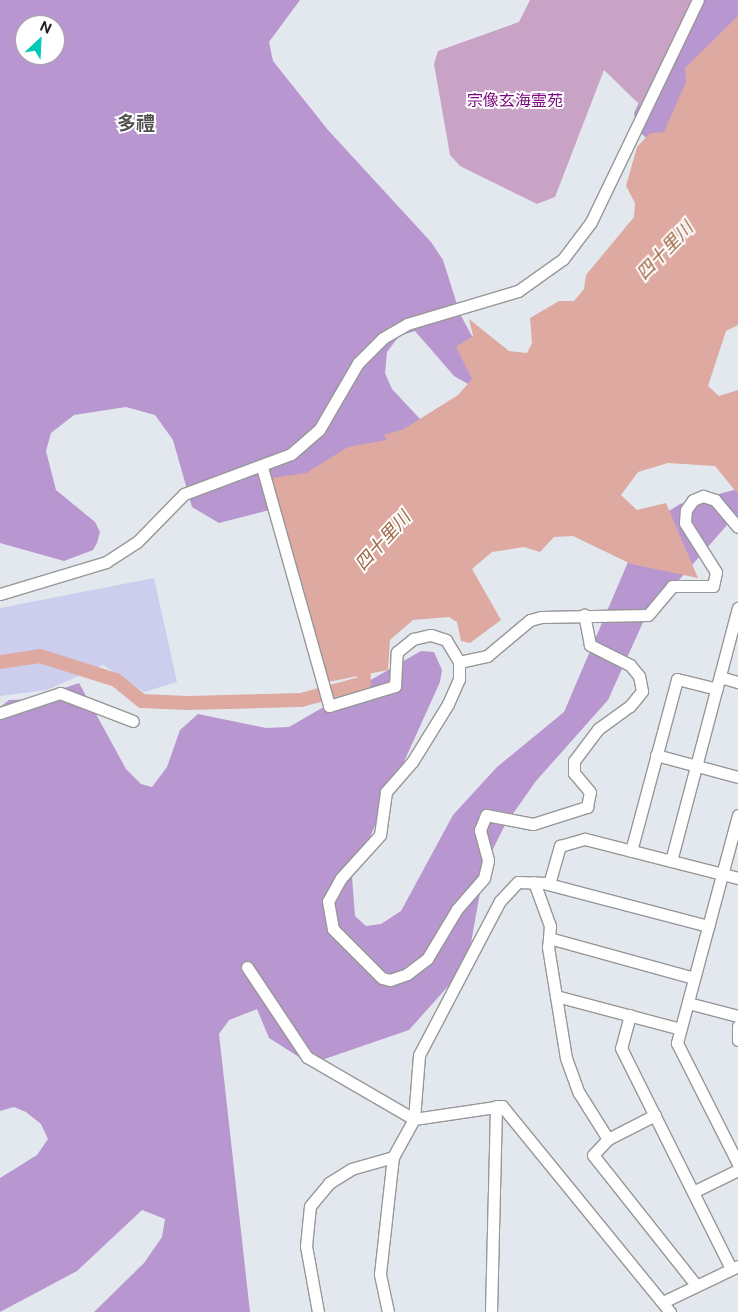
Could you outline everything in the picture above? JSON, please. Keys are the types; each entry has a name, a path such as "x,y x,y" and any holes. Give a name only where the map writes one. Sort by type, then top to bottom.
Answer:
{"street":[{"path":"0,594 106,562 137,542 184,494 214,480 262,467 291,454 319,430 358,363 383,338 413,322 518,291 563,260 591,222 698,0"},
{"path":"262,467 328,706 395,686 397,652 413,638 431,635 446,640 459,662 459,679 448,704 412,762 386,792 380,835 341,878 328,901 329,921 339,936 390,980 407,974 427,959 457,909 484,878 488,860 480,830 486,815 533,824 587,807 590,792 574,773 574,761 598,729 630,706 642,691 639,676 630,665 590,645 584,615"},
{"path":"459,662 487,656 530,620 584,615 648,615 672,586 713,586 716,572 685,523 686,510 693,500 703,496 715,500 738,527"},
{"path":"671,861 738,608"},
{"path":"720,677 738,682"},
{"path":"631,851 677,679 717,689"},
{"path":"0,713 60,693 133,721"},
{"path":"656,755 738,777"},
{"path":"738,815 677,1043 734,1147 738,1164"},
{"path":"549,884 560,846 585,839 738,878"},
{"path":"388,1312 380,1274 393,1157 414,1119 423,1047 500,901 518,882 534,882 549,884 708,926"},
{"path":"534,882 546,908 556,996 566,1058 579,1093 608,1139"},
{"path":"549,938 694,978"},
{"path":"247,967 307,1057 414,1119 502,1106 665,1301 670,1312"},
{"path":"556,996 681,1028"},
{"path":"688,1003 738,1016"},
{"path":"630,1015 621,1048 693,1192 735,1268 665,1301"},
{"path":"738,1026 738,1040"},
{"path":"491,1312 496,1106"},
{"path":"655,1115 608,1139 593,1155 696,1285"},
{"path":"318,1312 306,1246 310,1206 329,1182 351,1169 393,1157"},
{"path":"693,1192 738,1170"}],"shaded area":[{"path":"0,0 300,0 269,42 273,61 328,130 431,242 443,260 460,314 485,360 470,385 454,376 415,331 399,336 387,352 385,373 392,389 448,449 297,503 219,523 192,507 173,440 155,415 126,407 74,415 51,433 46,451 56,490 95,522 100,532 93,550 64,561 0,543"},
{"path":"687,0 738,0 738,130 649,141 637,129 634,113"},
{"path":"738,489 738,524 727,525 644,620 608,700 536,781 505,825 485,865 467,965 409,1030 310,1064 269,1038 257,1009 229,1020 219,1034 250,1312 94,1312 144,1263 162,1237 165,1219 142,1210 77,1271 0,1312 0,1178 37,1155 48,1139 41,1124 26,1112 14,1107 0,1111 0,707 9,700 32,699 79,683 126,769 141,784 152,787 167,767 180,730 198,714 266,728 289,727 421,651 434,652 442,670 440,682 352,877 355,916 366,926 381,924 401,911 453,815 497,767 564,712 628,562 653,521 680,504"},
{"path":"154,578 177,682 144,692 103,665 47,690 0,696 0,608"}],"green space":[{"name":"宗像玄海霊苑","path":"530,0 693,0 641,106 604,70 555,197 537,204 460,166 450,155 434,64 438,51 519,22"}],"water":[{"path":"738,16 738,325 726,331 708,386 719,396 738,390 738,494 715,466 668,463 638,472 621,495 637,510 666,503 698,578 631,564 573,536 554,537 540,552 524,547 492,552 472,569 501,620 470,643 461,641 457,622 449,617 413,620 390,640 388,670 328,682 272,478 306,473 348,447 387,440 384,435 404,429 458,395 472,379 456,347 473,336 469,319 509,351 527,353 532,343 530,318 559,301 574,301 584,289 586,275 634,217 635,203 626,186 637,147 650,133 664,132 686,82 685,68"}],"waterway":[{"name":"四十里川","path":"0,662 40,656 116,680 142,701 187,703 301,700 364,683 363,657"}],"district":[{"name":"多禮","path":"136,124"}]}
